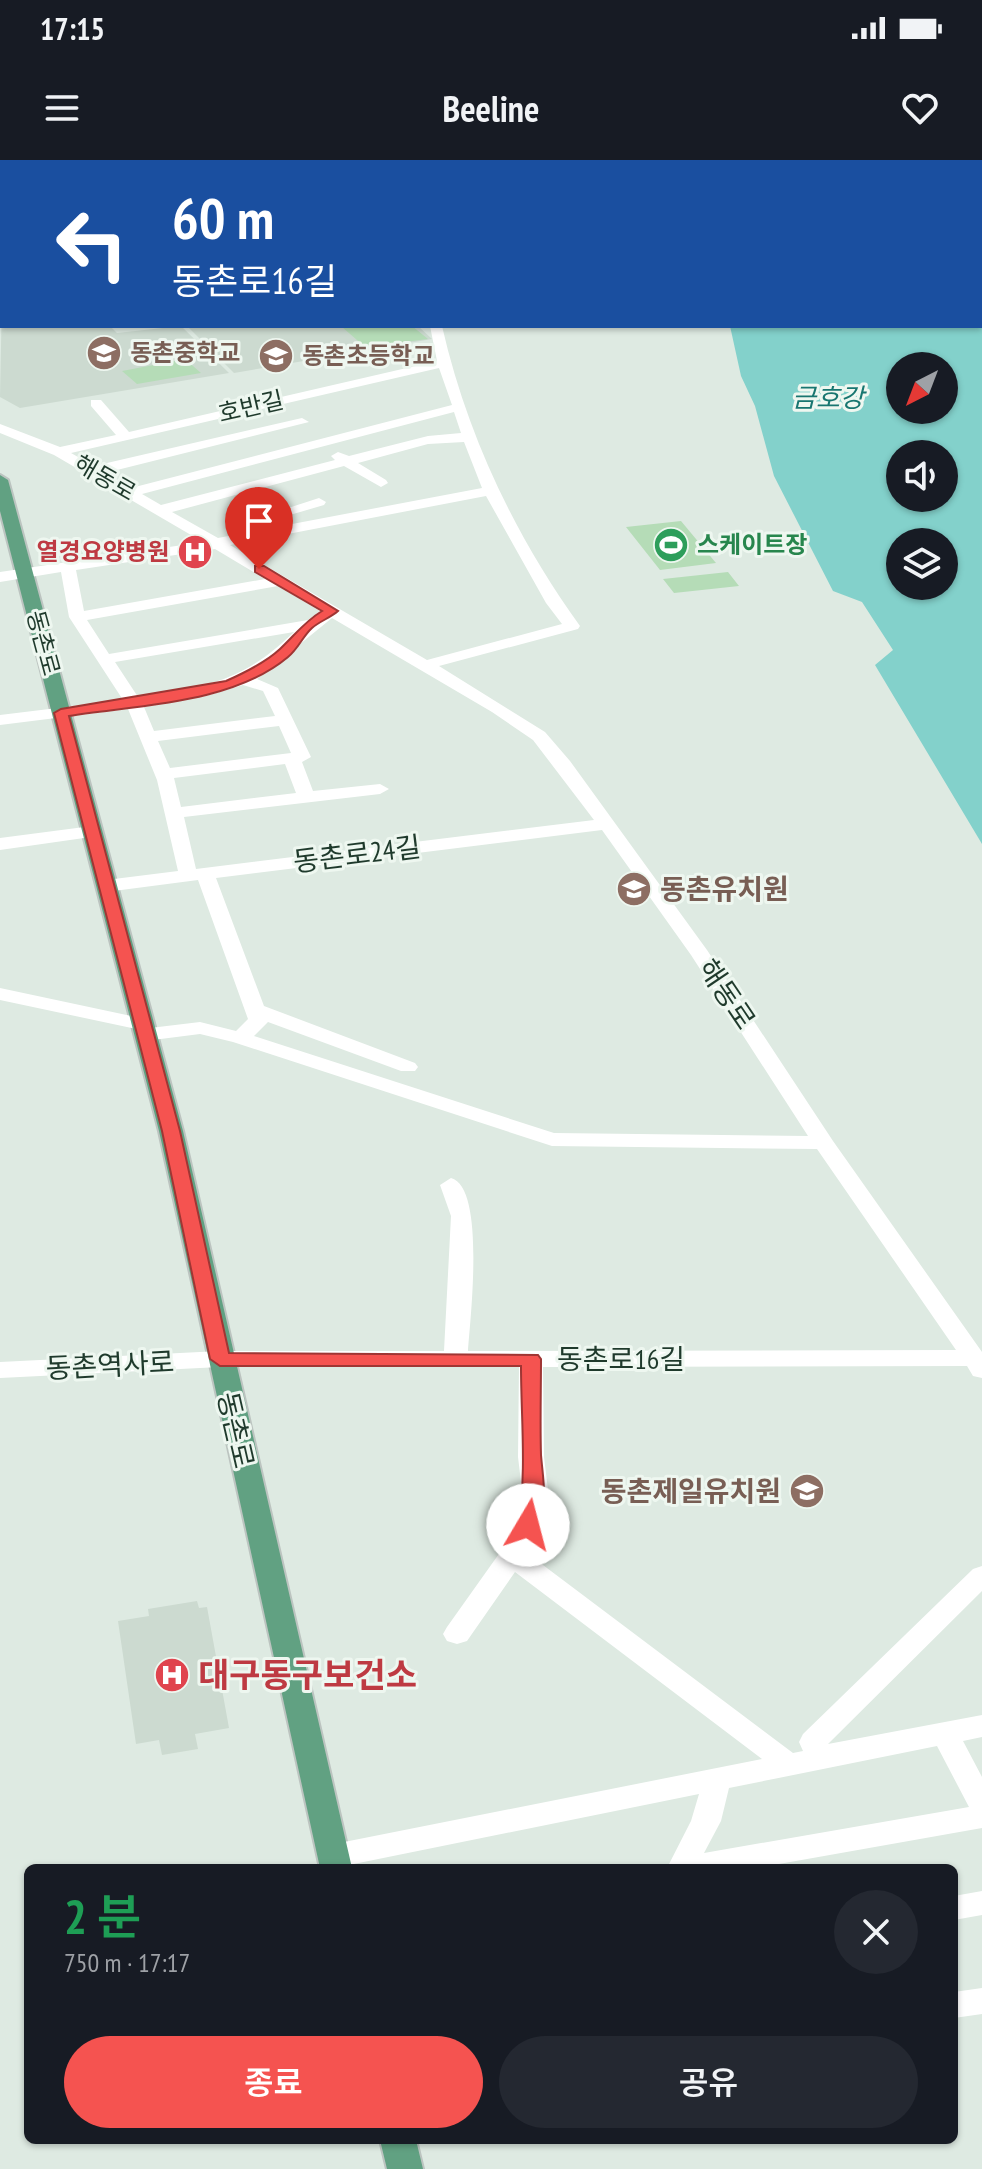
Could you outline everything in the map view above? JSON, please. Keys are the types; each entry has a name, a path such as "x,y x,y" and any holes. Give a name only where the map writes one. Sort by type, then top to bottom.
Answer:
{"main road":[{"name":"동촌로","path":"0,480 171,1131 335,1862"},
{"path":"399,2144 405,2169"}],"street":[{"path":"425,665 572,626 554,603 491,491 444,363 436,328"},
{"name":"호반길","path":"59,452 444,363"},
{"path":"96,403 126,437"},
{"path":"130,493 459,407"},
{"path":"93,471 302,422"},
{"name":"해동로","path":"0,428 59,452 93,471 425,665 539,736 564,765 700,954 823,1143 978,1364"},
{"path":"161,510 428,440 470,437"},
{"path":"317,443 381,483"},
{"path":"25,574 491,491"},
{"path":"215,541 319,502"},
{"path":"68,567 77,617 134,703 164,774 197,874 256,1010 259,1020 240,1038"},
{"name":"동촌로","path":"0,577 25,574"},
{"path":"77,617 279,581"},
{"name":"동촌로","path":"61,713 201,692 241,679 285,653 308,625 331,611"},
{"path":"106,659 308,625"},
{"path":"164,774 302,757 270,688 241,679"},
{"path":"0,720 61,713"},
{"path":"149,737 285,720"},
{"path":"292,758 306,797"},
{"path":"175,813 380,789"},
{"name":"동촌로24길","path":"106,886 607,824"},
{"path":"0,844 92,832"},
{"path":"0,994 144,1029 200,1028 240,1038 552,1139 823,1143"},
{"path":"256,1010 408,1067"},
{"path":"318,1063 341,1042"},
{"path":"451,1185 463,1222 456,1359"},
{"name":"동촌로16길","path":"220,1359 978,1364"},
{"name":"동촌역사로","path":"0,1370 220,1359"},
{"path":"457,1634 512,1556 528,1525 535,1490 531,1457 531,1359"},
{"path":"512,1556 766,1745 788,1765"},
{"path":"821,1759 813,1742 866,1691 912,1640 982,1576"},
{"path":"335,1862 717,1779 982,1726"},
{"path":"945,1734 982,1804"},
{"path":"684,1864 706,1821 717,1779"},
{"path":"710,1864 982,1816"},
{"path":"958,1907 982,1903"},
{"path":"958,2004 982,2001"}],"shaded area":[{"name":"동촌중학교","path":"1,328 112,328 117,333 183,328 229,373 20,408 0,397"},
{"name":"동촌초등학교","path":"189,328 420,328 432,339 234,373"},
{"name":"대구동구보건소","path":"197,1601 199,1608 207,1607 229,1728 195,1734 198,1749 162,1755 159,1740 136,1744 118,1621 149,1616 148,1609"}],"green space":[{"path":"343,328 414,328 428,339 365,347"},
{"path":"185,359 201,373 137,384 122,371"},
{"name":"스케이트장","path":"681,521 716,563 660,570 626,527"},
{"path":"728,572 739,586 674,593 663,579"}],"water":[{"name":"금호강","path":"730,328 982,328 982,844 875,665 893,650 862,602 833,591 774,476 755,406 741,376"}],"place":[{"name":"동촌중학교","path":"104,353"},
{"name":"동촌초등학교","path":"276,356"},
{"name":"스케이트장","path":"671,545"},
{"name":"열경요양병원","path":"195,552"},
{"name":"동촌유치원","path":"634,889"},
{"name":"동촌제일유치원","path":"807,1491"},
{"name":"대구동구보건소","path":"172,1675"}],"route":[{"path":"259,569 331,611 308,625 285,653 251,675 230,684 201,692 61,713 171,1131 220,1359 531,1359 531,1457 535,1490 528,1525"}]}
